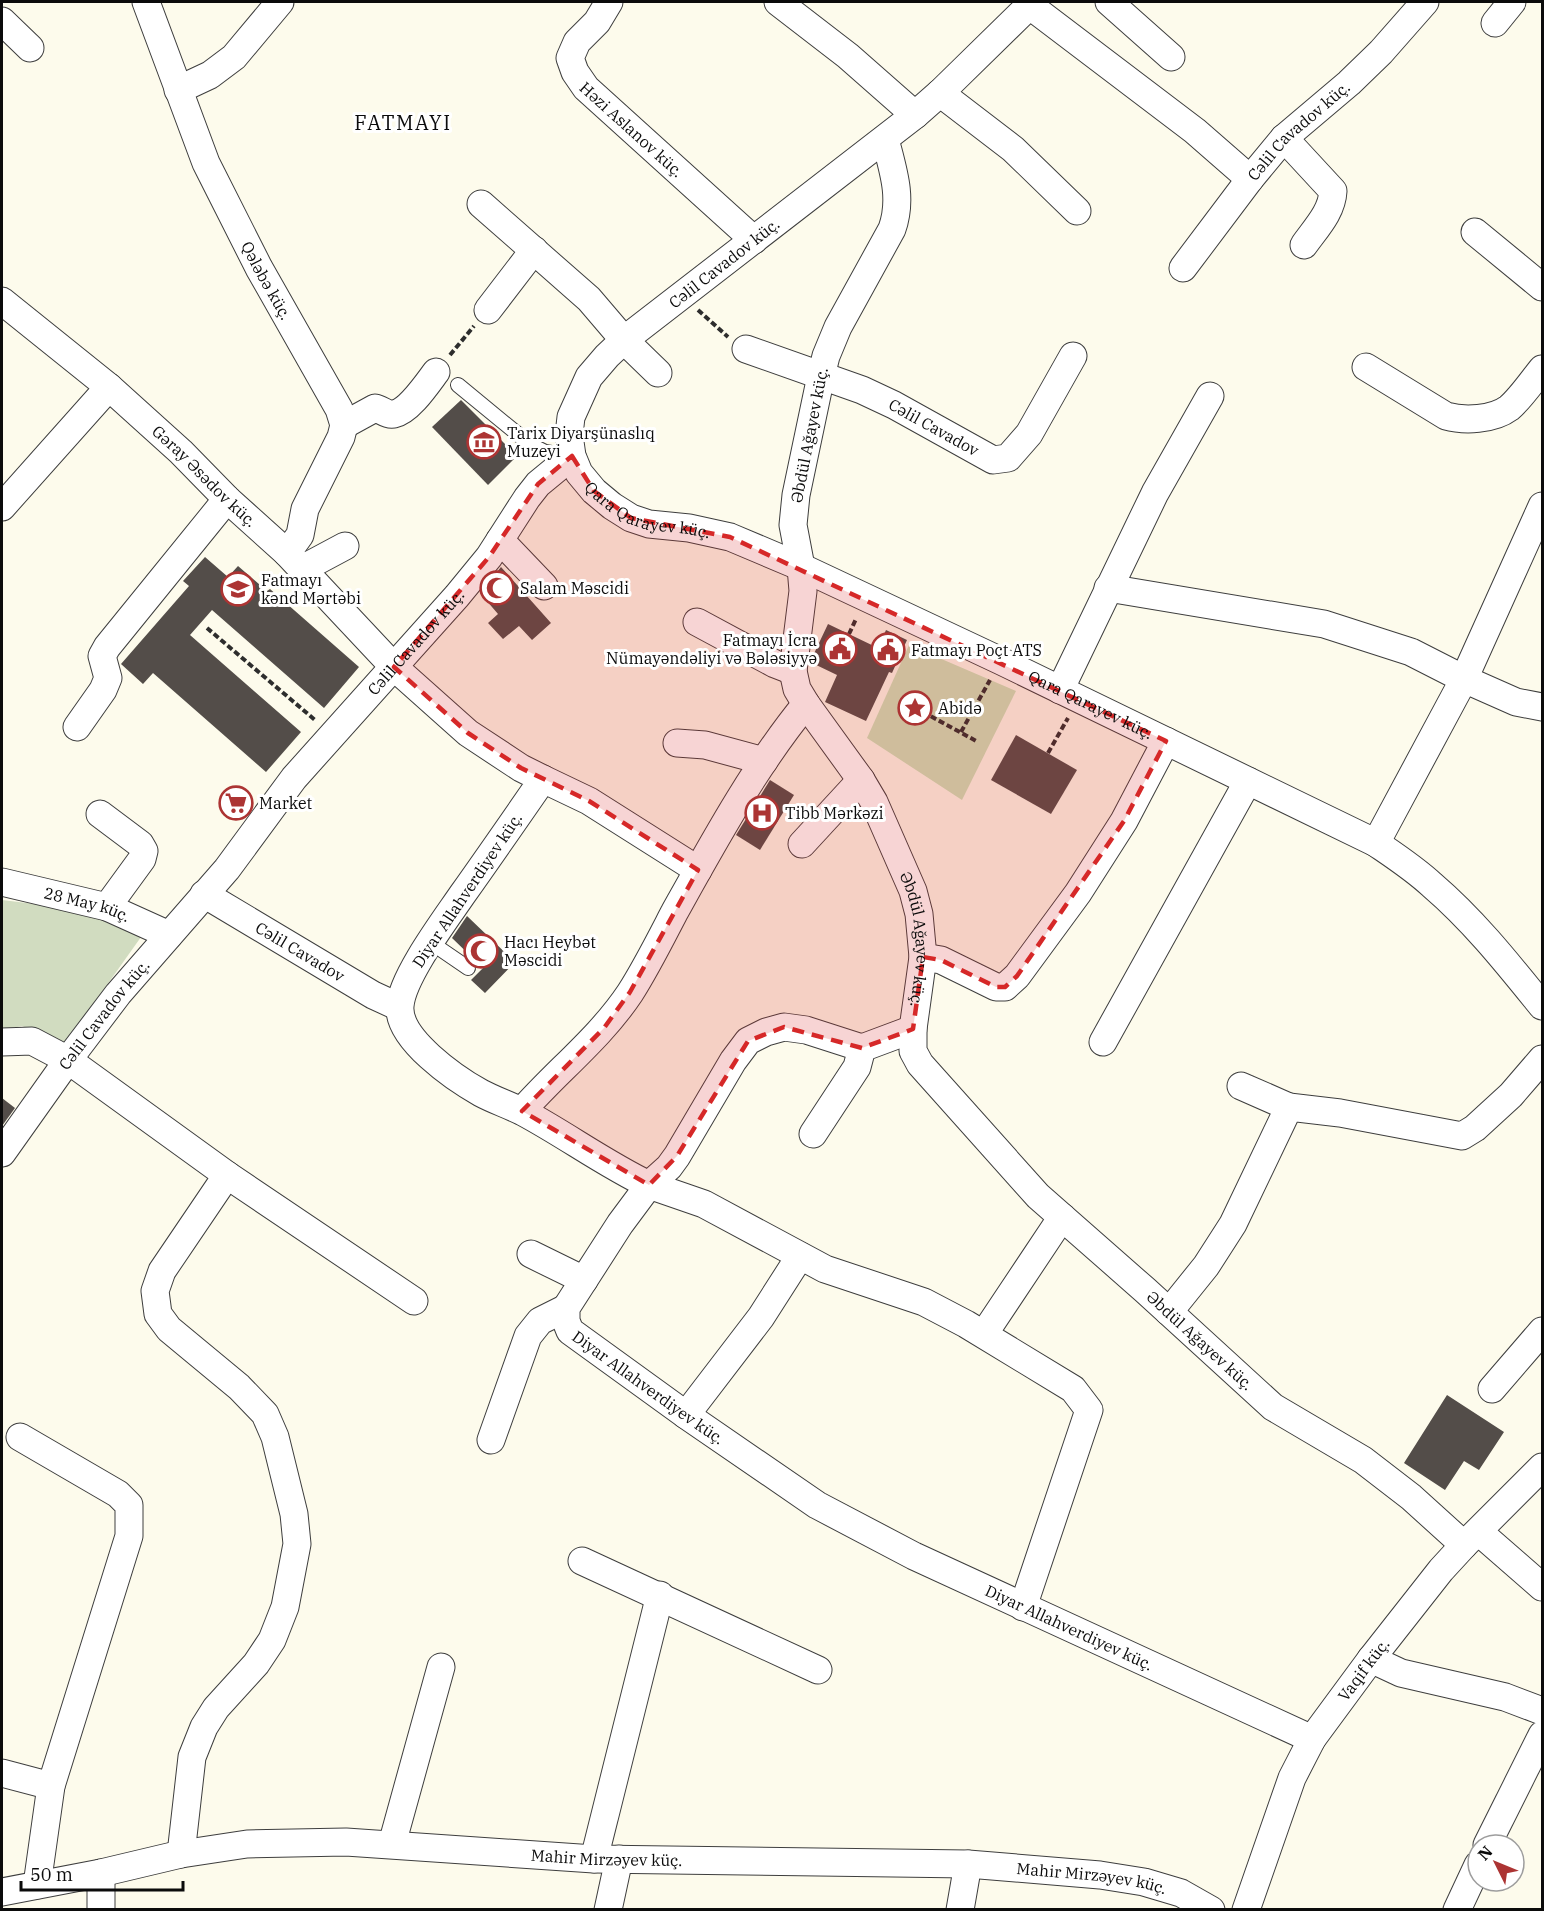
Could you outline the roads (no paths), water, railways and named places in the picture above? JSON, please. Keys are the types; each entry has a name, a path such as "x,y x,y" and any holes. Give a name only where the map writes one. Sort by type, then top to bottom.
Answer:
{"street":[{"name":"Qələbə küç.","path":"146,2 206,163 259,268 339,409 344,425"},
{"path":"178,90 210,75 234,57 280,2"},
{"name":"Həzi Aslanov küç.","path":"609,2 597,22 577,42 570,58 574,72 586,88 754,240"},
{"path":"778,2 848,56 915,115"},
{"path":"1109,2 1171,57"},
{"name":"Cəlil Cavadov küç.","path":"1183,268 1284,138 1381,52 1425,2"},
{"path":"1495,23 1512,2"},
{"path":"1031,3 1196,131 1250,179"},
{"name":"Cəlil Cavadov küç.","path":"2,1153 118,994 226,869 294,778 457,596 500,540 538,484 572,456 569,435 572,417 589,377 607,356 624,340 915,115 1031,3"},
{"path":"2,21 30,48"},
{"path":"940,93 1013,149 1077,211"},
{"path":"1284,138 1333,191 1333,202 1304,245"},
{"name":"Əbdül Ağayev küç.","path":"885,139 898,192 897,214 892,229 838,327 826,356 796,495 793,525 803,591 793,671 797,689 806,704 861,780 874,802 913,891 919,914 923,957 913,1029 913,1051 920,1064 1038,1196 1273,1407 1363,1460 1411,1497 1542,1587"},
{"path":"482,204 589,299 624,340 658,373"},
{"path":"1475,232 1542,287"},
{"path":"488,309 534,250"},
{"name":"Gəray Əsədov küç.","path":"2,301 109,387 181,452 295,561 394,667"},
{"name":"Cəlil Cavadov","path":"746,349 862,390 894,405 993,460 1008,458 1029,434 1073,356"},
{"path":"1366,367 1446,416 1460,420 1492,416 1509,408 1542,369"},
{"path":"345,546 295,561 305,509 341,437 344,425 375,408 390,415 395,414 447,379"},
{"path":"2,507 109,387"},
{"path":"1069,694 1108,588 1155,493 1210,396"},
{"name":"Qara Qarayev küç.","path":"572,456 579,473 594,491 612,507 631,518 649,524 689,528 730,537 801,567 1001,661 1376,843 1424,878 1457,908 1495,948 1542,1006"},
{"path":"77,727 103,690 108,678 102,656 107,647 228,499"},
{"path":"1376,843 1464,680 1542,506"},
{"path":"500,540 544,586"},
{"path":"1108,588 1323,624 1411,652 1464,680 1516,702 1542,707"},
{"path":"697,622 775,664 793,671"},
{"path":"394,667 468,733 522,768 590,801 698,870"},
{"path":"522,1111 604,1028 630,992 698,870 764,761 806,704"},
{"path":"923,957 942,960 996,987 1005,987 1017,976 1078,893 1124,821 1166,741"},
{"path":"677,743 705,745 764,761"},
{"name":"Diyar Allahverdiyev küç.","path":"399,1007 409,979 430,942 543,779"},
{"path":"802,844 861,780"},
{"path":"1103,1042 1248,781"},
{"path":"100,814 140,844 144,851 142,859 107,907"},
{"name":"28 May küç.","path":"2,882 107,907 170,935"},
{"name":"Cəlil Cavadov","path":"204,894 373,995 399,1007"},
{"path":"399,1007 405,1026 421,1048 456,1077 482,1094 522,1111 615,1169 649,1185 704,1204 825,1269 924,1302 984,1334 1073,1389 1089,1410 1023,1607"},
{"name":"Diyar Allahverdiyev küç.","path":"862,1048 806,1030 784,1027 766,1032 748,1041 733,1061 677,1156 669,1167 649,1185 620,1224 566,1308 566,1321 570,1331 818,1505 914,1556 1312,1739"},
{"path":"813,1134 857,1067 862,1048 913,1029"},
{"path":"2,1042 32,1041 68,1060 227,1175 414,1301"},
{"path":"1241,1086 1289,1107 1340,1113 1462,1136 1475,1128 1512,1095 1542,1059"},
{"path":"1169,1312 1206,1266 1233,1224 1289,1107"},
{"path":"181,1854 192,1757 216,1708 256,1664 272,1640 285,1607 297,1544 292,1503 274,1437 264,1414 239,1387 169,1329 158,1314 154,1291 162,1271 227,1175"},
{"path":"984,1334 1062,1217"},
{"path":"531,1254 584,1280"},
{"path":"686,1414 761,1317 800,1256"},
{"path":"490,1440 528,1336 540,1321 566,1308"},
{"path":"1492,1389 1542,1331"},
{"path":"20,1437 118,1494 129,1505 129,1536 51,1786 37,1885"},
{"name":"Vaqif küç.","path":"1246,1910 1292,1778 1312,1739 1441,1570 1542,1467"},
{"path":"582,1561 660,1595 818,1670"},
{"path":"608,1910 606,1859 660,1595"},
{"path":"1371,1659 1401,1673 1505,1697 1542,1711"},
{"path":"392,1844 441,1667"},
{"path":"1493,1833 1542,1735"},
{"path":"2,1773 51,1786"},
{"name":"Mahir Mirzəyev küç.","path":"2,1892 101,1873 181,1854 247,1844 346,1842 606,1859 968,1864 1100,1875 1144,1882 1181,1893 1212,1910"},
{"path":"960,1910 968,1864"},
{"path":"101,1873 101,1910"},
{"path":"1457,1910 1466,1891"}],"lane":[{"path":"447,379 531,445 545,452 572,456"},
{"path":"430,942 468,968"}],"place":[{"name":"Tarix Diyarşünaslıq Muzeyi","path":"484,442"},
{"name":"Salam Məscidi","path":"497,588"},
{"name":"Fatmayı kənd Mərtəbi","path":"238,589"},
{"name":"Fatmayı İcra Nümayəndəliyi və Bələsiyyə","path":"840,649"},
{"name":"Fatmayı Poçt ATS","path":"888,650"},
{"name":"Abidə","path":"915,708"},
{"name":"Market","path":"236,803"},
{"name":"Tibb Mərkəzi","path":"762,813"},
{"name":"Hacı Heybət Məscidi","path":"481,951"}],"district":[{"name":"FATMAYI","path":"403,123"}]}
